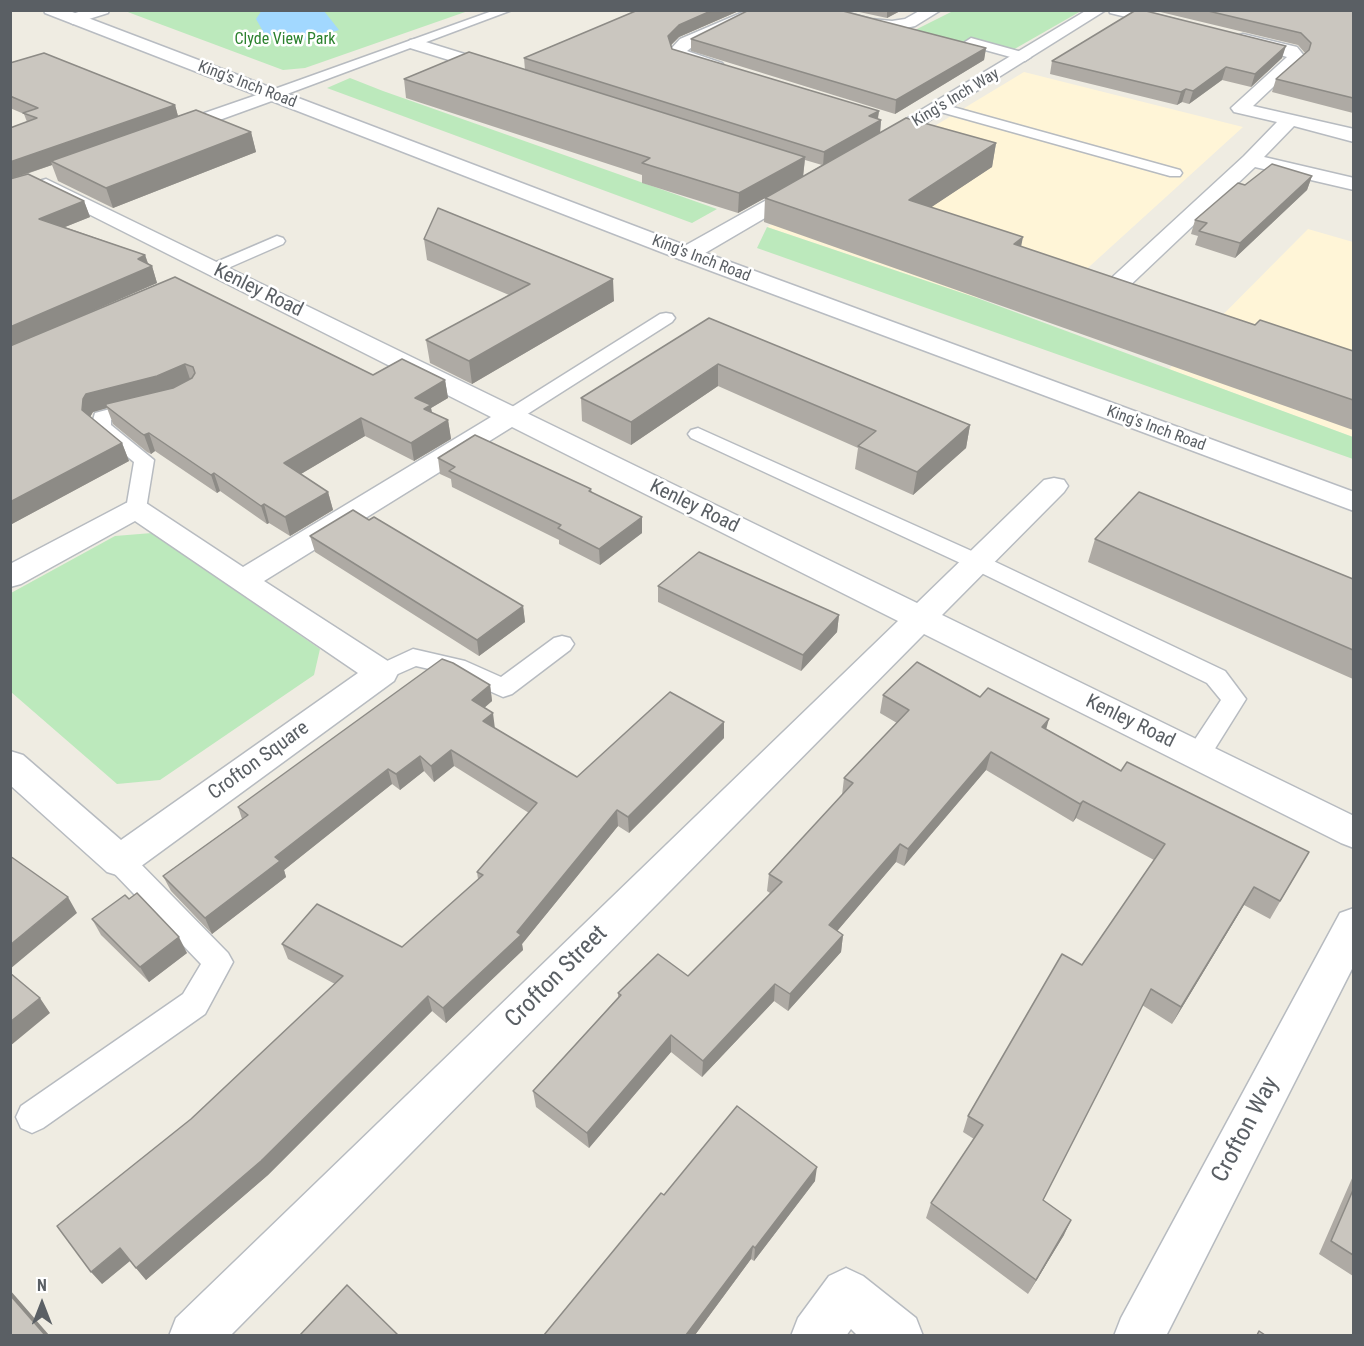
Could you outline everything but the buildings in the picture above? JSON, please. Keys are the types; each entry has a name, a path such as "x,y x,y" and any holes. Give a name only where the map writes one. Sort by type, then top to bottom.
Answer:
{"street":[{"name":"King's Inch Road","path":"51,10 687,254 1353,502"},
{"path":"73,19 102,10"},
{"path":"730,72 685,58 678,50 686,43 762,10"},
{"path":"816,10 871,24 892,26 909,23 934,10"},
{"name":"King's Inch Way","path":"863,153 942,108 1099,10"},
{"path":"1116,10 1195,29"},
{"path":"1229,36 1283,49 1298,57 1240,108 1353,136"},
{"path":"416,44 514,75"},
{"path":"154,137 274,94"},
{"path":"888,119 910,126"},
{"path":"1115,287 1251,160 1290,119"},
{"path":"1251,160 1353,184"},
{"name":"Kenley Road","path":"39,178 203,274 511,416 1353,833"},
{"path":"687,254 816,181"},
{"path":"242,580 511,416"},
{"name":"Crofton Street","path":"194,1335 1054,486"},
{"path":"10,578 136,509 382,673"},
{"name":"Crofton Square","path":"120,861 382,673"},
{"path":"10,764 120,861"},
{"name":"Crofton Way","path":"1139,1335 1353,925"},
{"path":"816,1335 846,1293 898,1335"}],"lane":[{"path":"274,94 507,10"},
{"path":"971,42 1025,57"},
{"path":"942,108 1175,173"},
{"path":"203,274 277,241"},
{"path":"511,416 666,318"},
{"path":"136,509 144,460 100,427 102,417 160,402"},
{"path":"698,434 977,562 1216,677 1234,699 1197,756"},
{"path":"382,673 413,657 457,667 503,688 562,644"},
{"path":"32,1117 194,1004 218,962 120,861"}],"shaded area":[{"path":"1024,72 1243,127 1079,276 1016,269 977,298 767,227"},
{"path":"1308,229 1353,242 1353,437 1169,369"}],"green space":[{"name":"Clyde View Park","path":"125,11 468,11 305,68 283,70"},
{"path":"953,11 1081,11 1004,55 911,32"},
{"path":"350,78 717,209 692,223 327,88"},
{"path":"767,227 977,298 1353,437 1353,459 757,248"},
{"path":"152,533 320,649 314,675 160,780 117,784 11,692 11,593 115,536"}],"water":[{"path":"262,10 324,11 339,30 306,40 284,41 264,33 256,19"}]}
